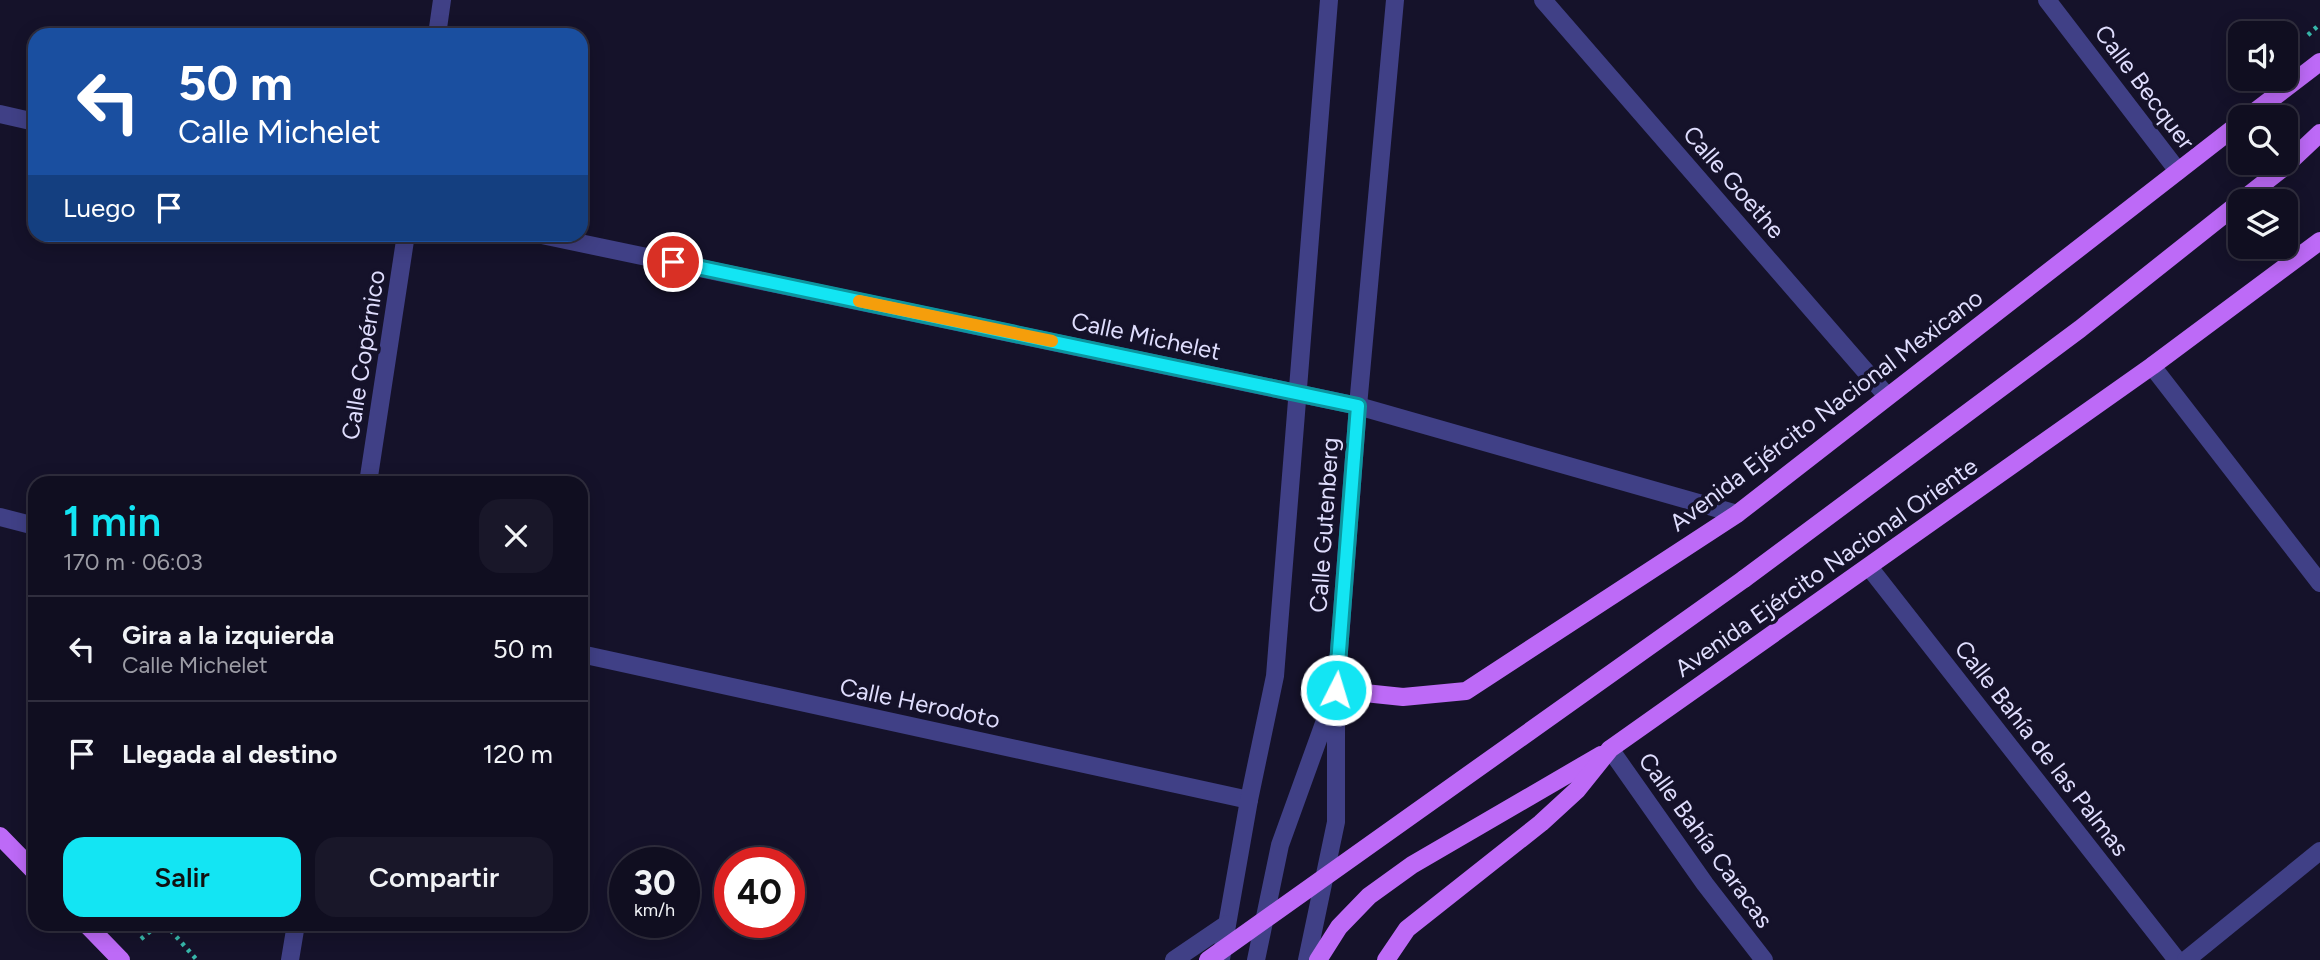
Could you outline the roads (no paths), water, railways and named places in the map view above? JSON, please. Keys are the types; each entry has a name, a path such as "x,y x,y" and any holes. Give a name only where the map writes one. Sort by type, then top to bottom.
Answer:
{"main road":[{"path":"2264,105 2320,62"},
{"name":"Avenida Ejército Nacional Mexicano","path":"1336,690 1403,697 1466,691 1737,514 2228,132"},
{"path":"2257,189 2320,133"},
{"path":"1208,960 1744,579 2080,329 2228,212"},
{"name":"Avenida Ejército Nacional Oriente","path":"1386,960 1407,929 1541,823 1577,790 1610,750 2152,366 2320,241"},
{"path":"1318,960 1339,927 1368,896 1412,864 1610,750"},
{"path":"0,836 28,865"},
{"path":"93,931 121,960"}],"street":[{"path":"438,28 442,0"},
{"name":"Calle Gutenberg","path":"1220,960 1275,676 1329,0"},
{"name":"Calle Goethe","path":"1543,0 1887,396"},
{"name":"Calle Becquer","path":"2047,0 2178,171"},
{"name":"Calle Gutenberg","path":"1256,960 1280,845 1336,690 1389,2"},
{"path":"0,114 28,120"},
{"name":"Calle Copérnico","path":"369,476 405,242"},
{"name":"Calle Michelet","path":"575,242 1358,406 1737,514"},
{"path":"2152,366 2320,583"},
{"path":"0,517 28,524"},
{"name":"Calle Bahía de las Palmas","path":"1869,567 2177,960"},
{"name":"Calle Herodoto","path":"588,656 1249,800"},
{"path":"1307,960 1336,822 1336,690"},
{"name":"Calle Bahía Caracas","path":"1610,750 1705,884 1763,960"},
{"path":"2186,960 2320,851"},
{"path":"1174,960 1227,924"},
{"path":"290,960 295,931"}]}
